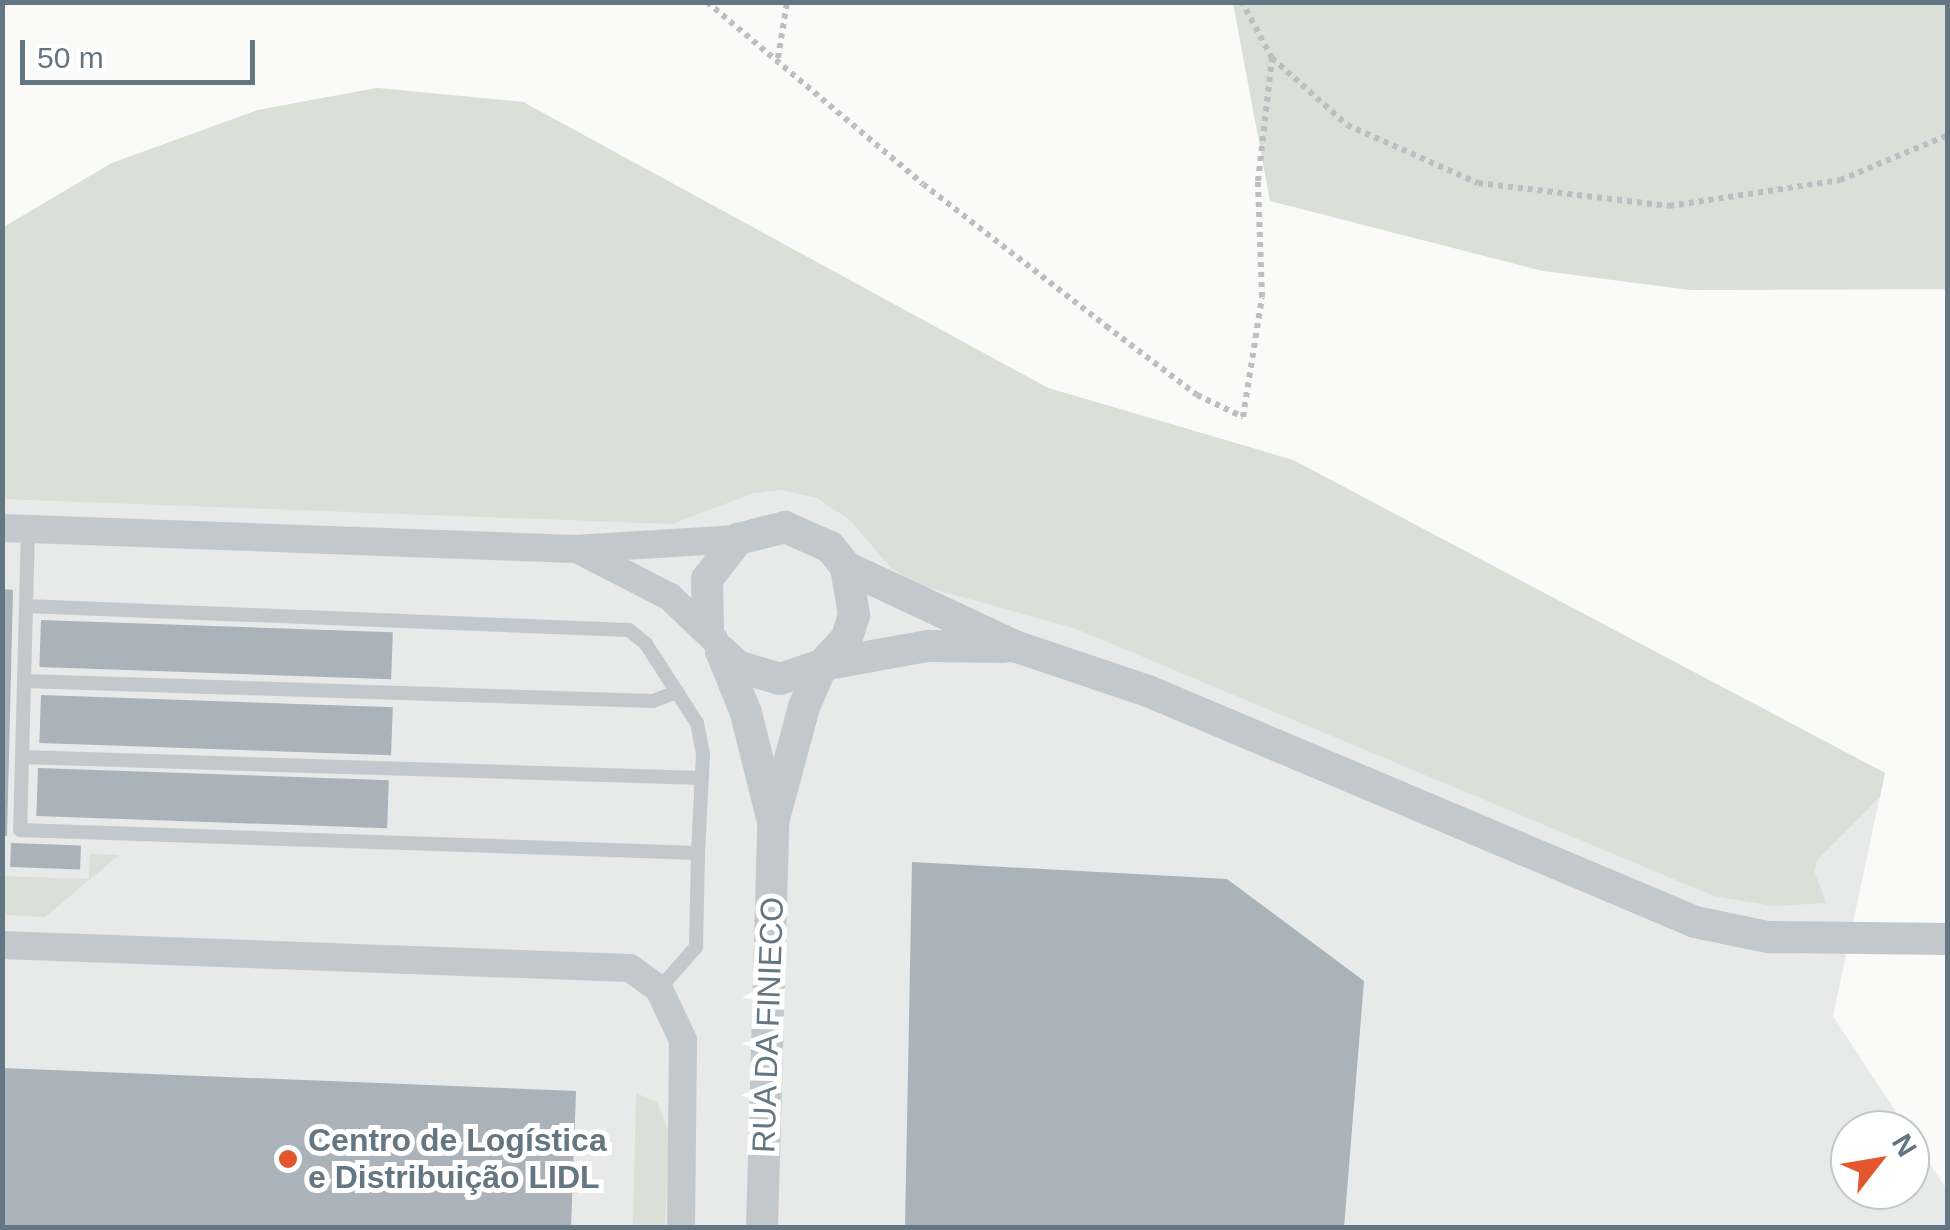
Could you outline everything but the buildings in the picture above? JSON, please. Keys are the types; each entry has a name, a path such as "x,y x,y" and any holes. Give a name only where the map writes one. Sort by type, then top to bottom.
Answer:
{"street":[{"path":"15,528 575,548 738,539 786,527 830,547 846,567 1017,647 1148,691 1695,922 1768,937 1948,939"},
{"path":"738,539 707,579 714,640 746,713 774,822"},
{"path":"575,548 658,590 737,666 780,679 822,666 928,646 1017,647"},
{"path":"774,822 822,666 846,638 854,615 846,567"},
{"name":"RUA DA FINIECO","path":"762,1228 774,822"},
{"path":"2,945 630,968 659,989 683,1040 687,1073 681,1228"}],"lane":[{"path":"15,528 26,606 20,830 698,852"},
{"path":"26,606 610,626 646,644 696,723 702,778 696,947 659,989"},
{"path":"24,681 653,701 677,692"},
{"path":"22,757 702,778"}],"path":[{"path":"707,2 923,184 1106,326 1196,394 1243,417 1262,297 1258,181 1272,58"},
{"path":"778,58 787,2"},
{"path":"1242,2 1272,58 1346,125 1478,183 1669,206 1840,180 1948,136"}],"shaded area":[{"path":"1233,3 1947,3 1947,289 1690,290 1543,271 1270,201"},
{"path":"377,88 523,102 1048,388 1293,460 1885,773 1833,1016 1895,1110 1830,1110 1830,1210 1930,1210 1930,1164 1947,1190 1947,1227 3,1227 2,228 112,163 258,110"},
{"path":"377,88 523,102 1048,388 1293,460 1885,773 1880,797 1818,859 1814,870 1826,903 1774,906 1714,896 1074,628 922,586 892,569 850,520 817,498 781,490 754,493 672,524 3,499 2,228 112,163 258,110"},
{"path":"90,854 119,855 45,917 3,915 3,876 89,879"},
{"path":"636,1093 657,1102 669,1133 665,1227 633,1228"}],"place":[{"name":"Centro de Logística e Distribuição LIDL","path":"288,1159"}]}
